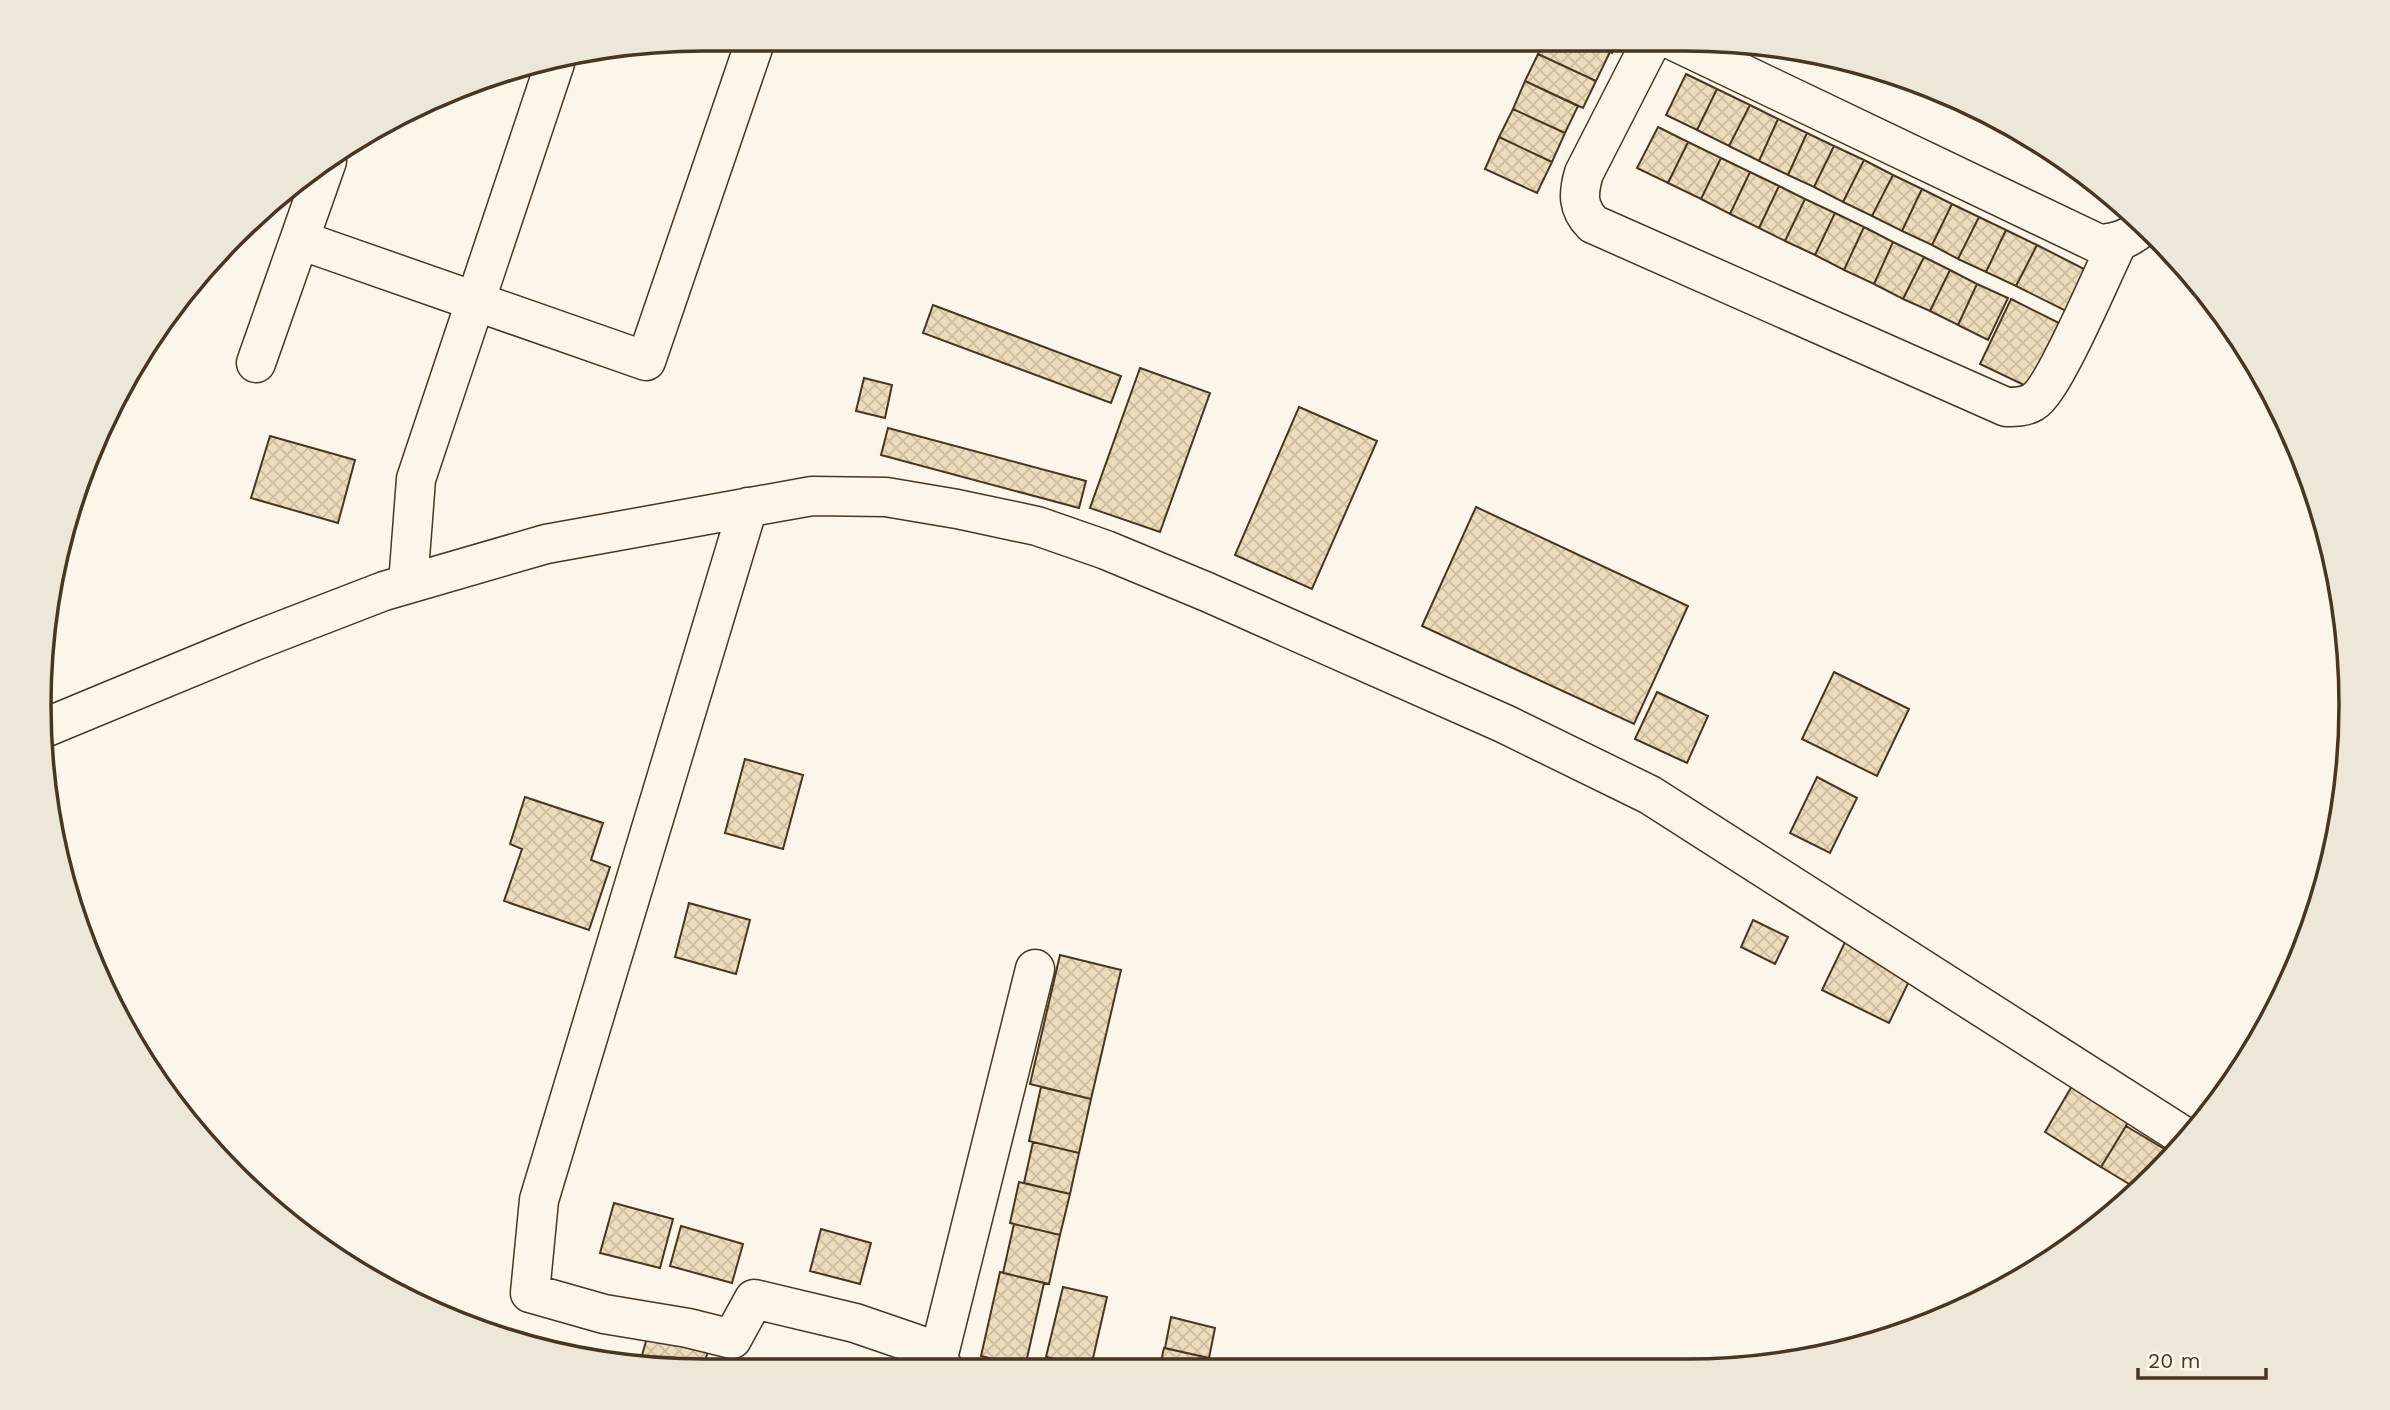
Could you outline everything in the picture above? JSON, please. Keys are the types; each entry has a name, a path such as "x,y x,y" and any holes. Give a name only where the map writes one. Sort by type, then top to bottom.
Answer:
{"street":[{"path":"300,240 646,361 751,51"},
{"path":"1646,51 1584,173 1579,202 1583,214 1593,224 2006,407 2018,407 2033,402 2051,381 2131,234"},
{"path":"1695,51 2072,233 2099,244 2131,234"},
{"path":"408,584 416,479 553,69"},
{"path":"257,363 323,175"},
{"path":"51,725 384,591 546,544 812,496 886,497 957,509 1037,526 1106,550 1244,608 1504,724 1650,795 2179,1133"},
{"path":"748,507 539,1200 530,1293 604,1314 688,1328 731,1355 754,1299 855,1323 922,1346 933,1359"},
{"path":"941,1359 1035,970"}],"building":[{"path":"1540,51 1610,52 1596,81 1538,54"},
{"path":"1538,54 1596,81 1583,108 1525,81"},
{"path":"1686,74 1717,89 1697,130 1666,115"},
{"path":"1525,81 1578,106 1565,133 1513,109"},
{"path":"1717,89 1750,105 1729,146 1697,130"},
{"path":"1750,105 1778,119 1759,161 1729,146"},
{"path":"1513,109 1565,133 1552,162 1499,137"},
{"path":"1778,119 1807,133 1788,175 1759,161"},
{"path":"1658,127 1688,142 1668,183 1637,168"},
{"path":"1807,133 1834,146 1814,187 1788,175"},
{"path":"1499,137 1552,162 1537,193 1485,169"},
{"path":"1688,142 1721,158 1701,199 1668,183"},
{"path":"1834,146 1864,160 1843,202 1814,187"},
{"path":"1721,158 1750,172 1730,214 1701,199"},
{"path":"1864,160 1893,175 1872,216 1843,202"},
{"path":"1750,172 1779,186 1759,228 1730,214"},
{"path":"1893,175 1922,189 1902,231 1872,216"},
{"path":"1779,186 1805,199 1785,241 1759,228"},
{"path":"1922,189 1952,204 1932,245 1902,231"},
{"path":"1805,199 1835,213 1815,255 1785,241"},
{"path":"1952,204 1979,217 1958,259 1932,245"},
{"path":"1835,213 1864,227 1844,270 1815,255"},
{"path":"1979,217 2006,230 1986,272 1958,259"},
{"path":"1864,227 1893,242 1874,284 1844,270"},
{"path":"2006,230 2037,245 2016,286 1986,272"},
{"path":"1893,242 1924,257 1903,299 1874,284"},
{"path":"2037,245 2086,270 2066,311 2016,286"},
{"path":"1924,257 1950,270 1930,311 1903,299"},
{"path":"1950,270 1977,284 1958,325 1930,311"},
{"path":"1977,284 2008,298 1988,340 1958,325"},
{"path":"2011,299 2059,323 2028,387 1980,364"},
{"path":"933,305 1121,376 1111,403 923,333"},
{"path":"1140,368 1210,393 1160,532 1090,508"},
{"path":"864,378 892,385 885,418 856,411"},
{"path":"1299,407 1377,441 1312,589 1235,555"},
{"path":"888,428 1086,481 1079,508 881,455"},
{"path":"270,436 355,460 338,523 251,498"},
{"path":"1476,507 1688,606 1634,724 1422,626"},
{"path":"1834,672 1909,709 1877,776 1802,739"},
{"path":"1657,692 1708,716 1687,763 1635,739"},
{"path":"745,759 803,775 783,849 725,833"},
{"path":"1817,777 1857,798 1830,853 1790,833"},
{"path":"525,797 603,823 591,860 610,867 589,930 504,901 522,849 510,844"},
{"path":"689,903 750,920 736,974 675,957"},
{"path":"1753,920 1788,937 1775,964 1741,947"},
{"path":"1846,940 1913,973 1889,1023 1822,990"},
{"path":"1060,955 1121,970 1091,1099 1030,1084"},
{"path":"2075,1081 2132,1116 2101,1167 2045,1132"},
{"path":"1041,1087 1091,1099 1079,1153 1029,1141"},
{"path":"2126,1126 2165,1149 2130,1184 2101,1167"},
{"path":"1033,1142 1079,1153 1070,1194 1024,1183"},
{"path":"1019,1182 1070,1194 1060,1235 1010,1223"},
{"path":"614,1203 673,1219 660,1268 600,1253"},
{"path":"1014,1224 1060,1235 1049,1284 1003,1273"},
{"path":"681,1226 743,1244 732,1283 670,1266"},
{"path":"821,1229 871,1243 860,1284 810,1271"},
{"path":"1000,1272 1044,1283 1027,1359 993,1359 981,1356"},
{"path":"1063,1287 1107,1297 1093,1359 1046,1357"},
{"path":"1171,1317 1215,1328 1209,1358 1165,1348"},
{"path":"648,1334 708,1351 705,1359 642,1356"},
{"path":"1164,1348 1209,1358 1209,1359 1162,1359"}]}
